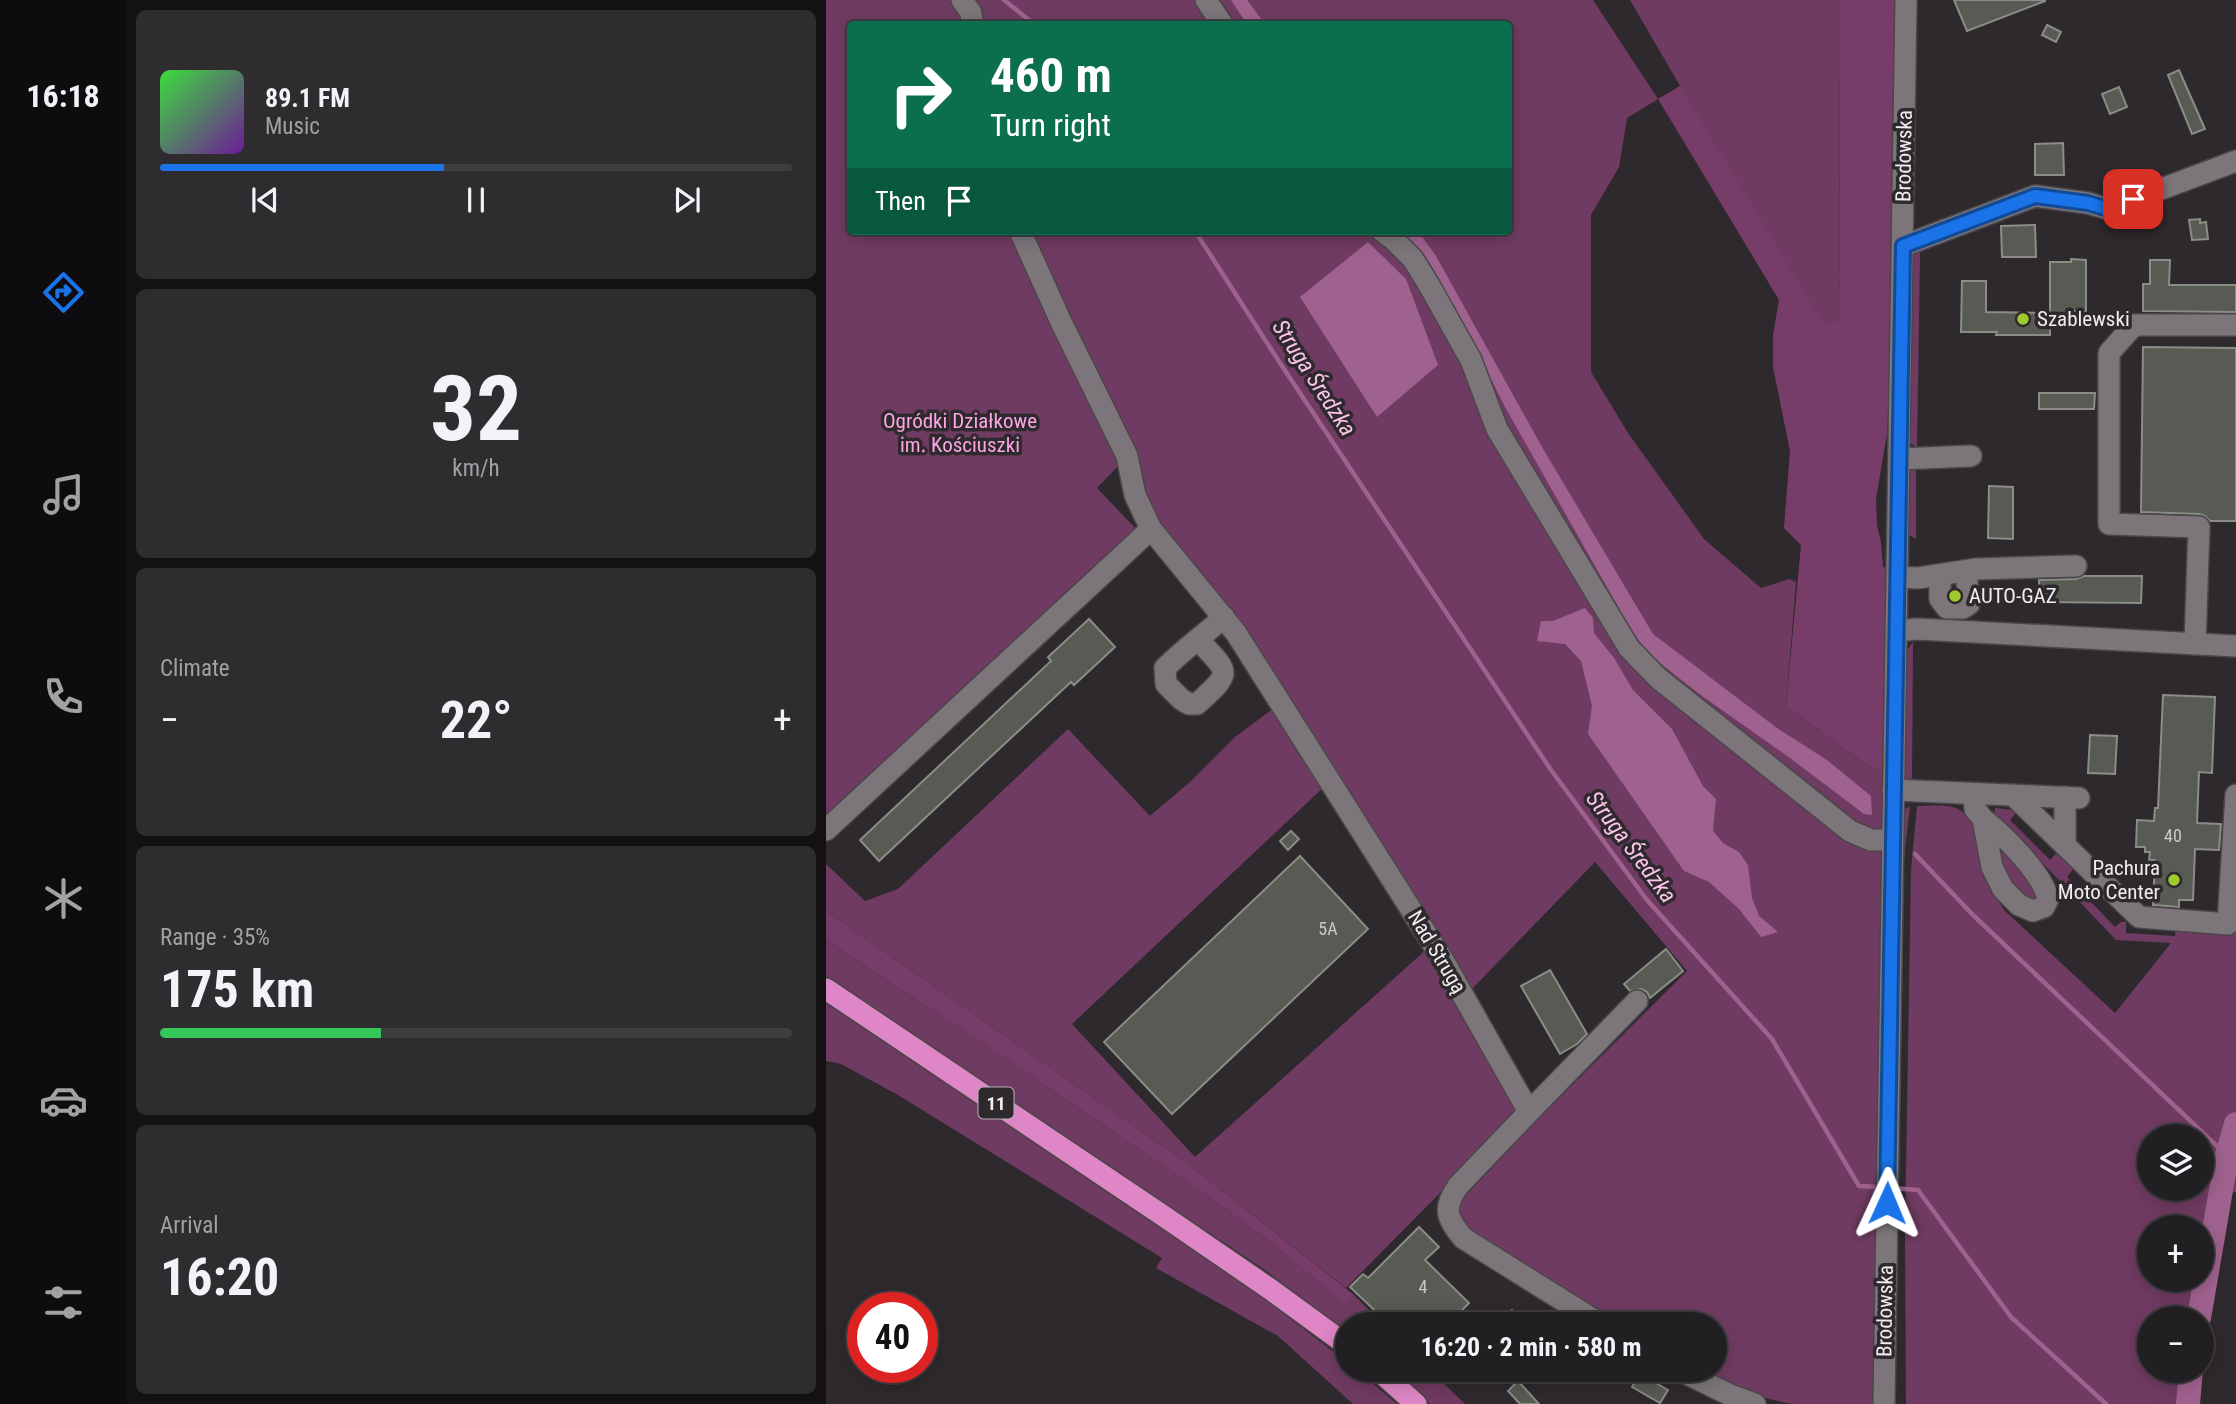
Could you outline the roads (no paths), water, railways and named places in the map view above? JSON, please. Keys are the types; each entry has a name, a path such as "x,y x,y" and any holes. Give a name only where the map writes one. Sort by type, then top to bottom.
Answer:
{"highway":[{"name":"11","path":"826,989 1207,1246 1335,1337"},
{"path":"1391,1382 1416,1404"}],"street":[{"path":"962,0 971,13 972,21"},
{"path":"1206,0 1220,21"},
{"name":"Brodowska","path":"1884,1404 1906,0"},
{"path":"1903,246 2035,196 2088,203 2108,209 2236,161"},
{"name":"Nad Strugą","path":"1022,235 1127,456 1135,495 1151,529 1236,633 1443,960 1529,1112"},
{"path":"1388,235 1413,259 1429,285 1471,360 1497,429 1629,648 1658,678 1850,831 1871,839 1892,842"},
{"path":"2195,644 2199,527 2109,524 2109,353 2134,325 2236,325"},
{"path":"1899,459 1971,456"},
{"path":"826,830 1151,529"},
{"path":"1897,577 1917,578 1966,571 2076,566"},
{"path":"1940,575 1940,598 1947,608 1963,608 1969,604 1966,571"},
{"path":"1198,640 1224,617"},
{"path":"1896,631 1917,629 2236,646"},
{"path":"1893,796 1974,794 2072,797 2065,845"},
{"path":"1974,794 1975,809 1983,819"},
{"path":"2014,796 2139,917 2228,924 2236,795"},
{"path":"1581,1312 1463,1238 1447,1213 1450,1198 1458,1186 1637,1001"},
{"path":"1704,1382 1755,1404"}],"waterway":[{"name":"Struga Średzka","path":"1004,0 1030,21"},
{"name":"Struga Średzka","path":"1198,235 1551,770 1647,900 1772,1039 1859,1186 1880,1187"},
{"path":"1915,854 1973,915 2236,1164"},
{"path":"2201,1306 2227,1155 2236,1124"},
{"name":"Struga Średzka","path":"1892,1188 1918,1190 2011,1317 2106,1404"},
{"path":"2188,1404 2190,1383"}],"place":[{"name":"Szablewski","path":"2023,319"},
{"name":"AUTO-GAZ","path":"1955,596"},
{"name":"Pachura Moto Center","path":"2174,880"}],"park label":[{"name":"Ogródki Działkowe im. Kościuszki","path":"960,433"}]}
